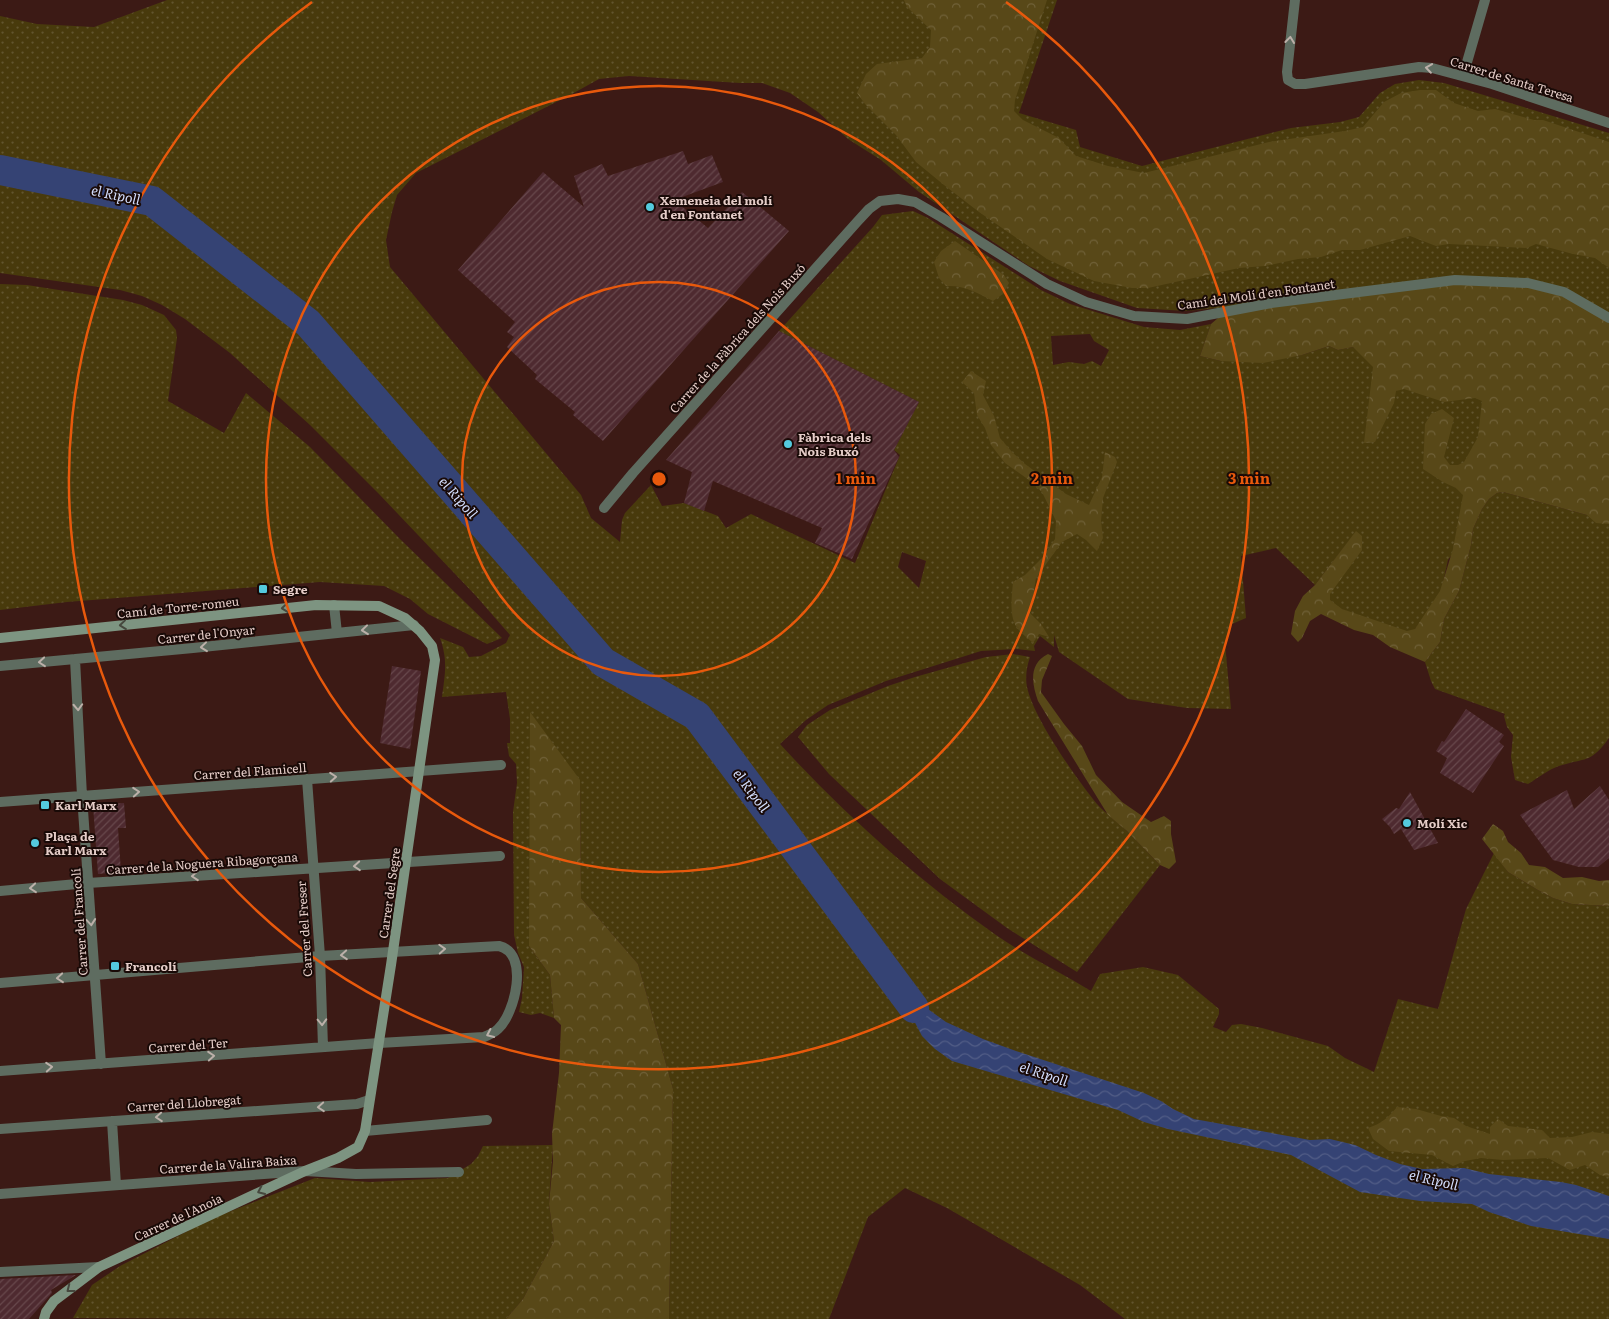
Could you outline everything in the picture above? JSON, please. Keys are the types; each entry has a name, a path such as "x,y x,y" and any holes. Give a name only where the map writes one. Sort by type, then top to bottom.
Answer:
{"street":[{"name":"Carrer de Santa Teresa","path":"1295,0 1288,63 1288,80 1295,84 1419,67 1432,68 1492,84 1609,123"},
{"path":"1463,76 1484,0"},
{"name":"Camí del Molí d'en Fontanet","path":"898,199 915,202 1047,284 1086,302 1134,316 1187,319 1271,303 1455,280 1528,283 1564,292 1609,318"},
{"name":"Carrer de la Fàbrica dels Nois Buxó","path":"604,508 633,473 869,209 880,201 898,199"},
{"name":"Camí de Torre-romeu","path":"0,638 316,605 379,606 405,618 414,625"},
{"path":"334,605 337,633"},
{"name":"Carrer de l'Onyar","path":"0,666 414,625"},
{"name":"Carrer del Segre","path":"338,1158 358,1147 365,1131 435,660 432,646 414,625"},
{"name":"Carrer del Francolí","path":"76,659 82,796 101,1064"},
{"name":"Carrer del Flamicell","path":"0,802 501,765"},
{"name":"Carrer del Freser","path":"307,779 320,956 323,1047"},
{"name":"Carrer de la Noguera Ribagorçana","path":"0,891 88,883 500,856"},
{"name":"Carrer del Ter","path":"0,1071 379,1043 476,1038 491,1034 502,1025 510,1013 515,995 516,969 511,953 506,948 499,946 393,951"},
{"path":"0,983 393,951"},
{"name":"Carrer del Llobregat","path":"0,1129 357,1104 369,1100"},
{"path":"365,1131 487,1120"},
{"path":"112,1121 116,1185"},
{"name":"Carrer de l'Anoia","path":"44,1319 46,1312 54,1301 99,1267 305,1171 338,1158"},
{"name":"Carrer de la Valira Baixa","path":"0,1194 305,1171 356,1174 459,1172"},
{"path":"0,1272 99,1267"}],"shaded area":[{"path":"167,0 1057,0 1019,113 1076,130 1080,147 1142,166 1291,128 1340,122 1359,117 1380,93 1395,84 1419,80 1444,83 1609,133 1609,318 1271,303 1186,311 1137,308 1060,281 1029,266 919,192 881,160 848,139 818,112 790,93 762,83 629,76 599,79 416,173 397,195 386,240 390,267 581,495 591,518 620,542 622,520 625,513 651,485 662,506 684,503 718,516 726,528 751,514 855,563 900,455 894,450 919,402 779,331 882,215 913,211 928,218 1041,290 1070,304 1144,327 1180,330 1211,324 1200,356 1221,361 1231,361 1302,355 1329,346 1338,350 1353,347 1366,356 1396,391 1401,386 1480,395 1488,401 1485,426 1466,466 1453,469 1425,439 1467,495 1454,552 1448,560 1440,596 1410,636 1336,607 1324,595 1356,532 1315,585 1276,548 1241,556 1246,618 1232,624 1225,643 1231,709 1187,708 1128,699 1059,652 1054,635 1054,647 1040,636 1034,646 1035,651 1015,649 981,651 886,681 828,705 806,720 780,744 856,821 938,892 1007,943 1091,991 1100,974 1143,967 1178,975 1219,1009 1219,1014 1213,1027 1226,1032 1232,1025 1241,1024 1328,1046 1345,1058 1374,1072 1398,999 1438,1009 1466,909 1494,853 1508,872 1553,898 1572,904 1609,906 1609,1319 1125,1319 1080,1285 947,1208 905,1188 868,1217 829,1319 669,1319 673,1089 638,964 581,898 580,780 529,946 550,975 554,1018 540,1013 531,1015 519,1012 524,967 518,953 514,935 513,812 517,783 516,764 509,756 507,743 510,743 510,719 506,692 442,697 445,660 440,638 463,647 469,657 481,656 506,643 510,635 476,596 379,494 310,425 230,353 185,319 142,296 120,290 0,273 0,16 37,24 94,27","holes":["1090,334 1094,341 1109,350 1101,366 1092,361 1084,364 1069,362 1053,365 1051,336","902,552 926,561 919,588 898,567"]},
{"path":"0,284 27,285 123,300 142,305 164,315 176,330 177,338 168,401 224,433 246,393 310,447 400,539 502,638 487,644 428,614 410,599 384,586 320,582 67,602 0,610"},
{"path":"1503,492 1587,515 1609,515 1609,738 1592,756 1555,767 1528,784 1515,780 1511,757 1513,735 1507,727 1505,714 1435,689 1425,662 1440,642 1444,619 1459,591 1471,545 1473,529 1482,509 1489,499 1497,493"},
{"path":"1013,654 1030,657 1026,679 1031,700 1067,764 1097,804 1160,865 1077,972 1007,928 940,879 829,774 798,737 807,725 830,710 888,686 986,657"},
{"path":"553,1145 549,1204 554,1241 523,1299 506,1319 73,1318 92,1285 120,1266 211,1219 315,1178 370,1182 448,1178 471,1164 483,1146"}],"green space":[{"path":"904,0 1047,0 1015,100 1014,111 1023,120 1059,138 1076,156 1108,166 1144,173 1269,142 1363,127 1384,102 1401,93 1420,90 1436,90 1454,103 1478,111 1495,109 1534,120 1543,120 1609,142 1609,268 1595,258 1536,244 1527,248 1449,244 1436,246 1410,236 1360,250 1342,250 1321,257 1239,268 1148,288 1132,288 1094,281 1047,259 979,212 944,185 916,162 896,135 865,104 857,93 866,74 877,64 922,58 930,47 931,30 907,7"},
{"path":"955,241 1004,275 1009,283 1003,294 993,301 965,288 946,286 939,278 934,262 941,251"},
{"path":"1455,280 1528,283 1564,292 1609,318 1609,524 1596,523 1587,515 1503,492 1497,493 1489,499 1482,509 1473,529 1471,545 1459,591 1444,619 1440,642 1425,662 1390,647 1373,635 1354,630 1321,614 1310,621 1298,642 1291,634 1295,611 1303,596 1315,585 1356,531 1362,536 1362,550 1330,594 1330,600 1342,609 1407,631 1415,629 1440,591 1453,549 1463,495 1456,488 1423,469 1425,424 1431,414 1442,409 1454,418 1444,457 1450,465 1458,465 1464,462 1478,437 1482,401 1475,398 1444,402 1404,389 1396,391 1394,403 1375,442 1364,443 1373,367 1353,347 1338,350 1329,346 1302,355 1263,363 1221,361 1200,356 1211,324 1225,312"},
{"path":"971,371 986,381 983,395 994,416 1000,438 1025,464 1066,494 1089,505 1102,477 1105,452 1115,457 1117,462 1103,498 1101,521 1103,538 1097,551 1077,534 1062,542 1036,578 1030,613 1041,624 1049,637 1039,634 1033,643 1019,630 1012,616 1013,582 1025,575 1042,558 1055,539 1056,521 1042,492 1005,463 991,445 985,428 977,415 974,393 962,382"},
{"path":"1048,654 1052,656 1042,680 1041,692 1082,746 1096,775 1122,802 1151,822 1164,816 1171,821 1171,834 1176,862 1169,869 1160,865 1127,831 1108,815 1038,701 1033,681 1034,669 1037,663"},
{"path":"530,712 580,780 581,898 638,964 673,1089 669,1319 506,1319 523,1299 554,1241 549,1204 553,1161 552,1134 559,1073 561,1025 554,1018 550,975 529,946"},
{"path":"1493,824 1503,831 1508,842 1521,853 1529,865 1545,867 1563,878 1582,877 1599,881 1609,880 1609,906 1572,904 1553,898 1508,872 1482,839"},
{"path":"1397,1107 1416,1109 1454,1118 1466,1126 1490,1134 1490,1127 1498,1119 1508,1126 1542,1130 1550,1138 1572,1137 1592,1132 1609,1134 1609,1177 1600,1175 1585,1165 1570,1170 1548,1158 1503,1160 1481,1158 1465,1161 1453,1166 1432,1155 1389,1151 1373,1139 1368,1128 1384,1120"}],"water":[{"path":"890,975 914,999 946,1022 983,1039 1016,1051 1144,1093 1194,1119 1310,1140 1330,1139 1355,1145 1400,1164 1422,1169 1464,1168 1489,1174 1561,1182 1609,1196 1609,1239 1531,1226 1489,1212 1472,1204 1420,1201 1360,1192 1291,1155 1168,1129 1144,1122 1118,1110 952,1061 935,1049 922,1036"}],"building":[{"path":"683,151 688,164 712,155 723,182 674,200 708,228 742,192 789,231 603,441 573,415 575,412 535,379 537,375 507,347 514,337 507,332 515,322 458,270 543,172 584,207 574,176 602,164 608,176"},
{"name":"Fàbrica dels Nois Buxó","path":"779,331 919,402 894,450 899,457 852,559 815,543 822,528 713,481 704,511 684,503 692,472 666,460"},
{"path":"392,666 421,671 410,749 380,743"},
{"path":"1466,709 1504,735 1499,742 1504,746 1473,793 1440,773 1447,758 1436,751"},
{"path":"1600,786 1609,800 1609,858 1598,867 1579,867 1553,860 1520,815 1567,790 1574,809"},
{"name":"Molí Xic","path":"1410,792 1438,843 1414,850 1401,829 1394,834 1382,819 1396,808 1399,809"},
{"path":"124,803 126,828 118,828 121,872 98,874 93,805"},
{"path":"76,1275 51,1290 52,1293 29,1319 0,1319 0,1279"}],"waterway":[{"name":"el Ripoll","path":"0,170 152,201 308,323 603,662 697,716 914,1008"}],"place":[{"name":"Xemeneia del molí d'en Fontanet","path":"650,207"},
{"name":"Fàbrica dels Nois Buxó","path":"788,444"},
{"name":"Segre","path":"263,589"},
{"name":"Karl Marx","path":"45,805"},
{"name":"Molí Xic","path":"1407,823"},
{"name":"Plaça de Karl Marx","path":"35,843"},
{"name":"Francolí","path":"115,966"}]}
